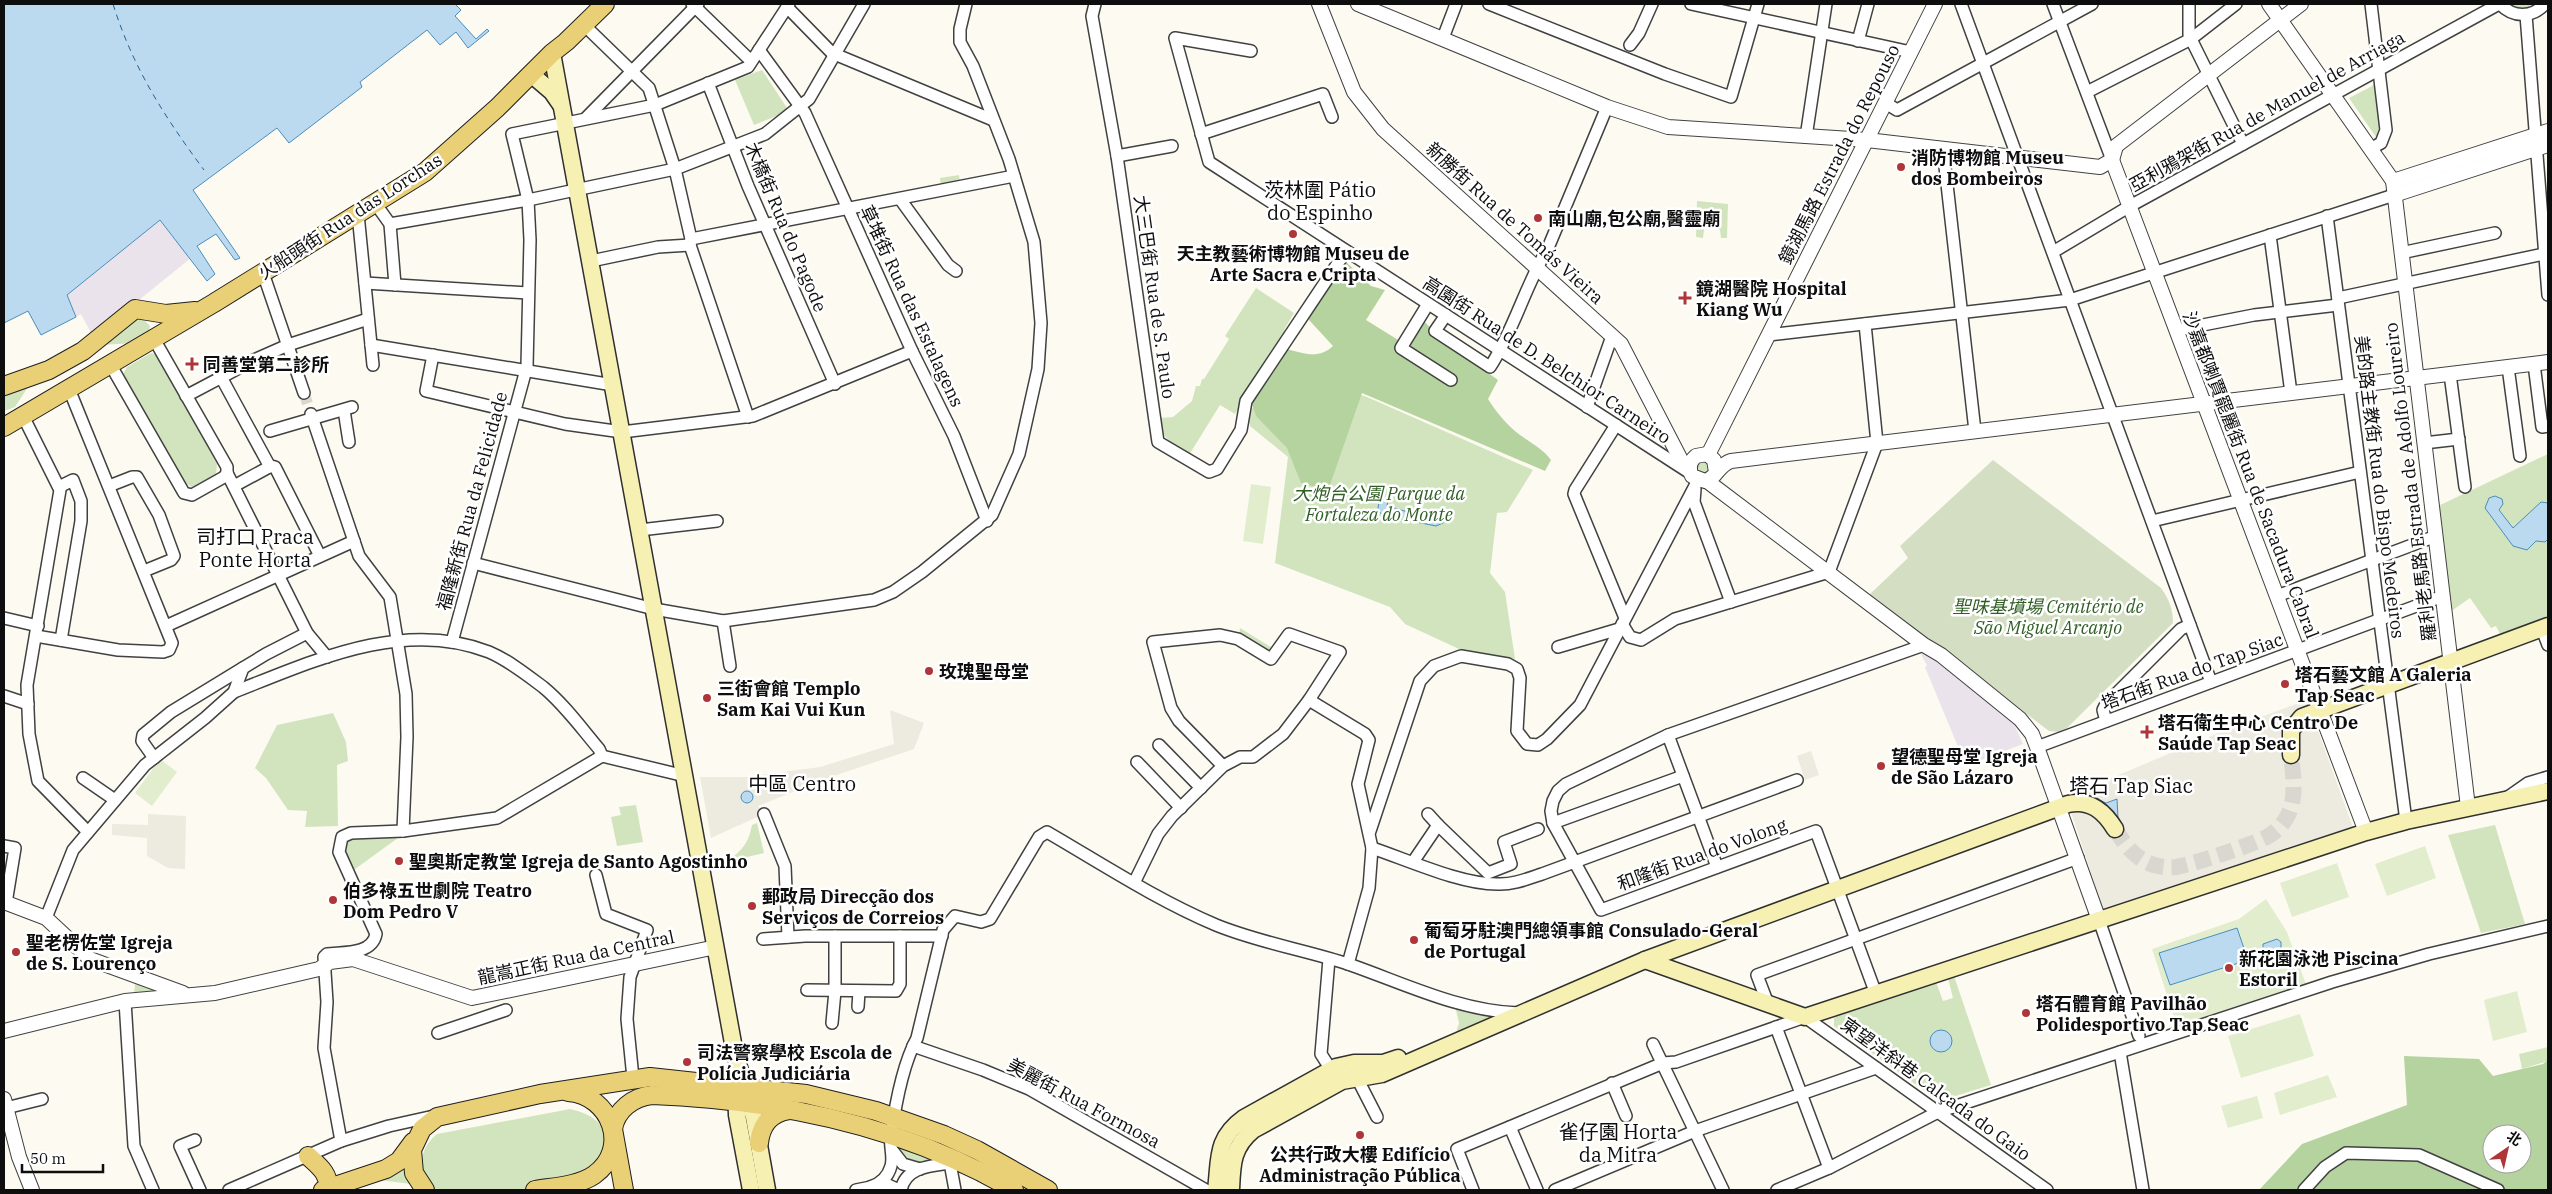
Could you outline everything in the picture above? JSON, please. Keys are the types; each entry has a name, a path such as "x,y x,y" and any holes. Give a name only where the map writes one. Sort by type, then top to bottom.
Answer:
{"main road":[{"path":"597,4 558,43 552,53 744,1104 751,1190"},
{"path":"552,53 605,4"},
{"name":"火船頭街 Rua das Lorchas","path":"11,422 214,303 425,172 497,108 552,53"},
{"path":"531,74 552,92 564,116"},
{"path":"4,386 49,370 83,351 134,310 183,313 214,303"},
{"path":"146,312 151,315 156,326 154,339"},
{"path":"2291,755 2290,734 2294,724 2302,717 2545,627"},
{"path":"1644,960 1805,1017 2366,832 2468,807 2548,791"},
{"path":"1231,1190 1232,1161 1235,1151 1244,1138 1253,1130 1342,1081 1382,1074 1476,1031 1644,960 2060,807 2074,803 2094,806 2106,815 2116,829"},
{"path":"1673,970 1667,961 1669,954 1674,949"},
{"path":"1216,1190 1220,1151 1233,1126 1334,1068 1354,1063 1383,1063 1476,1031"},
{"path":"308,1156 322,1168 327,1177 327,1190 386,1169 399,1161 417,1135 430,1121 448,1113 558,1091 650,1077 740,1085 806,1094 894,1117 944,1135 986,1154 1048,1190"},
{"path":"558,1091 581,1094 592,1098 603,1108 613,1129 624,1190"},
{"path":"535,1190 589,1179 603,1167 612,1151 613,1129 622,1109 634,1100 646,1096 744,1104 792,1110 837,1119 891,1142 977,1170 1014,1190"},
{"path":"744,1104 759,1143 767,1190"},
{"path":"759,1143 762,1128 772,1116 792,1110"},
{"path":"417,1135 412,1150 412,1165 417,1180 425,1190"},
{"path":"977,1170 986,1154"},
{"path":"564,1185 575,1184 589,1190"}],"street":[{"path":"390,224 528,200 675,169 765,134 809,99 864,4"},
{"path":"473,563 654,609 724,621 874,600 893,592 922,572 987,521 1001,498 1019,454 1038,370 1041,322 1034,242 1014,176 973,66 960,42 960,28 965,4"},
{"name":"大三巴街 Rua de S. Paulo","path":"1096,4 1092,16 1117,156 1158,442 1202,469 1214,472 1241,430 1246,402 1346,251"},
{"path":"1358,4 1607,107 1668,127 1867,140 2100,167 2112,160 2116,146 2301,4"},
{"path":"1443,38 1456,4"},
{"path":"1489,4 1657,71 1731,97 1758,4"},
{"path":"1630,45 1639,33 1652,4"},
{"path":"1691,4 1911,52"},
{"path":"1806,137 1826,4"},
{"path":"1858,40 1868,4"},
{"name":"鏡湖馬路 Estrada do Repouso","path":"1708,455 1935,4"},
{"path":"1961,4 2211,682"},
{"path":"2053,4 2112,160"},
{"path":"1888,99 1889,105 1897,110 2092,4"},
{"path":"2189,4 2191,39 2243,144"},
{"path":"2087,92 2191,39 2236,4"},
{"path":"2269,4 2370,149 2393,188"},
{"path":"2370,149 2383,140 2386,126 2371,4"},
{"path":"2500,4 2510,12 2526,15 2537,11 2545,4"},
{"name":"亞利鴉架街 Rua de Manuel de Arriaga","path":"2053,252 2130,206 2500,4"},
{"path":"586,118 695,5 752,61"},
{"path":"564,116 586,118 655,105 748,67 788,5 835,54 993,120"},
{"name":"新勝街 Rua de Tomás Vieira","path":"1323,7 1354,92 1361,103 1383,129 1623,347 1681,460 1924,645 1941,655 2020,719 2032,734 2068,829 2099,920"},
{"path":"2526,15 2542,140 2548,296"},
{"path":"584,25 649,88 675,169 691,242 748,417"},
{"path":"1250,51 1175,38 1201,134 1323,94 1332,117"},
{"name":"草堆街 Rua das Estalagens","path":"759,50 801,107 912,351 954,436 987,521"},
{"name":"木橋街 Rua do Pagode","path":"708,83 764,224 835,384"},
{"path":"1446,315 1435,331 1490,367 1501,351 1536,267 1548,248 1607,107"},
{"name":"福隆新街 Rua da Felicidade","path":"452,642 526,370 528,200 512,134 564,116"},
{"name":"高園街 Rua de D. Belchior Carneiro","path":"1201,134 1209,162 1587,407 1700,476"},
{"path":"1768,335 2070,300 2378,200 2393,188 2542,140"},
{"path":"1117,156 1172,146"},
{"path":"1943,149 1975,432"},
{"name":"沙嘉都喇賈罷麗街 Rua de Sacadura Cabral","path":"2112,160 2366,832"},
{"path":"591,261 691,242 764,224 847,207 900,199 1014,176"},
{"name":"羅利老馬路 Estrada de Adolfo Loureiro","path":"2393,188 2468,807"},
{"path":"900,199 943,259 956,271"},
{"path":"376,203 390,224 395,285"},
{"path":"358,214 373,365"},
{"name":"美的路主教街 Rua do Bispo Medeiros","path":"2327,216 2406,821"},
{"path":"2401,253 2495,233"},
{"path":"2270,235 2291,393"},
{"path":"2177,330 2338,301 2405,284 2547,254"},
{"path":"263,273 304,393"},
{"path":"365,283 528,293"},
{"path":"1428,304 1401,348 1450,380"},
{"path":"186,396 288,345 368,319"},
{"path":"1616,425 1574,494 1622,624 1630,637 1635,639 1646,638 1675,619 1827,572 1877,443 1865,324"},
{"path":"1587,407 1612,336"},
{"path":"154,339 227,467 227,473 306,633 327,657"},
{"path":"371,345 613,384"},
{"path":"433,355 426,391 565,424 622,432 748,417 835,384 912,351"},
{"path":"1731,602 1694,502 1694,491 1700,476 1725,463 2548,362"},
{"path":"110,364 184,493 192,495 224,477 227,473"},
{"path":"2534,364 2542,427 2548,426"},
{"path":"2508,367 2520,456"},
{"path":"2450,374 2465,487"},
{"path":"221,377 270,467"},
{"path":"4,618 61,640 118,650 163,652 171,647 172,640 69,389"},
{"path":"270,431 312,417 348,408 349,442"},
{"path":"312,417 361,560 388,594 406,694 403,832"},
{"path":"11,422 59,487 28,685 29,734 38,781 88,832"},
{"path":"1719,432 1717,442 1721,451 1728,458 1738,460"},
{"path":"2424,443 2459,439"},
{"path":"1370,831 1420,681 1434,666 1461,656 1508,664 1517,669 1520,678 1517,731 1527,744 1538,745 1543,743 1580,705 1700,476 1716,463 1708,455 1700,454 1694,457 1690,463 1700,476"},
{"path":"234,486 270,467 276,468 320,556"},
{"path":"2152,521 2360,472"},
{"path":"109,486 132,477 137,477 159,515 174,556 171,560 144,572"},
{"path":"59,487 73,480 81,501 81,521 61,640"},
{"path":"640,530 717,522"},
{"path":"2277,596 2436,536"},
{"path":"166,626 354,541"},
{"name":"塔石街 Rua do Tap Siac","path":"2037,747 2443,596"},
{"path":"724,621 730,666"},
{"path":"1558,647 1622,624"},
{"path":"2106,721 2103,712 2104,705 2181,628 2190,625"},
{"path":"2545,627 2548,644"},
{"path":"154,758 142,741 143,736 171,712 266,654 306,633"},
{"path":"1134,883 1158,834 1181,808 1223,766 1240,757 1253,757 1289,728 1340,652 1289,634 1271,659 1229,636 1153,642 1171,708 1179,721 1223,766"},
{"path":"46,918 68,857 145,765 205,718 234,692 327,657 396,640 433,639 452,642 490,653 544,688 600,749 602,756"},
{"path":"1574,862 1552,823 1551,806 1555,796 1562,788 1668,736 1767,699 1924,645"},
{"path":"234,692 243,668"},
{"path":"4,696 28,704"},
{"path":"1309,700 1365,734 1368,738 1358,784 1370,831 1372,848 1369,888 1348,964"},
{"path":"1668,736 1717,867"},
{"path":"1159,745 1201,788"},
{"path":"341,1141 324,1048 327,1002 324,957 327,954 368,947 374,940 375,929 339,852 340,842 351,833 403,832 497,818 602,756 685,776"},
{"path":"1137,762 1181,808"},
{"path":"1552,823 1683,776"},
{"path":"2503,800 2528,783 2548,777"},
{"path":"83,778 116,800"},
{"path":"1372,848 1468,881 1499,884 1524,880 1797,780"},
{"path":"2068,829 2069,816 2075,808 2084,805 2094,806"},
{"path":"764,814 785,866 788,938"},
{"path":"1428,814 1488,873 1511,864 1504,842 1538,829"},
{"path":"1413,862 1438,825"},
{"name":"和隆街 Rua do Volong","path":"1574,862 1601,910 1816,831 1838,889"},
{"path":"870,1187 881,1182 889,1172 892,1161 891,1142 894,1117 947,923 954,916 981,922 987,921 992,916 1039,837 1047,832 1134,883 1216,925 1259,940 1348,964 1464,1004 1494,1012 1518,1014"},
{"path":"4,846 15,848 5,902 46,918 83,955 118,971 188,995"},
{"path":"1768,1004 1757,975 2078,858"},
{"path":"596,875 606,914 646,930 630,977 627,1019 634,1078"},
{"path":"1838,889 1876,994"},
{"path":"2099,920 2139,1036"},
{"path":"1777,1190 1828,1168 1938,1112 2349,977 2438,951 2548,926"},
{"path":"763,939 835,936 942,936"},
{"path":"832,1023 835,991 835,936"},
{"path":"807,990 894,991 899,988 900,936"},
{"name":"龍嵩正街 Rua da Central","path":"4,1029 125,1001 223,991 319,969 330,962 353,959 465,997 482,996 716,947"},
{"path":"1329,959 1321,1046 1324,1060 1334,1068"},
{"path":"118,971 127,987 125,1001 134,1146 153,1190"},
{"path":"858,1006 859,991"},
{"path":"482,996 486,1016"},
{"path":"438,1033 506,1010"},
{"path":"1473,1190 1457,1149 1662,1063 1676,1062 1805,1017"},
{"name":"東望洋斜巷 Calçada do Gaio","path":"1805,1017 2047,1190"},
{"path":"1776,1027 1828,1168"},
{"path":"1653,1044 1724,1190"},
{"name":"美麗街 Rua Formosa","path":"913,1046 974,1067 1029,1089 1206,1190"},
{"path":"2120,1052 2143,1190"},
{"path":"1554,1190 1695,1131 1876,1068"},
{"path":"1357,1078 1377,1117"},
{"path":"1612,1083 1626,1116"},
{"path":"32,1190 19,1158 5,1104 42,1099"},
{"path":"229,1190 341,1141 389,1126 448,1113"},
{"path":"1510,1127 1537,1190"},
{"path":"195,1140 180,1146 200,1190"},
{"path":"891,1142 903,1164 921,1169"},
{"path":"2304,1190 2325,1167 2346,1153 2419,1155 2498,1190"},
{"path":"856,1190 885,1184 898,1189 908,1176 921,1169 954,1162 955,1190"}],"shaded area":[{"path":"160,220 191,258 93,337 81,314 76,317 67,295"},
{"path":"1928,650 2010,715 2023,744 1966,766 1925,667 1927,666 1921,654"},
{"path":"2307,700 2356,836 2106,918 2066,797 2228,729"},
{"path":"890,710 924,723 914,749 825,779 758,806 764,814 711,838 700,777 745,777 820,767 894,744"},
{"path":"1811,751 1819,775 1805,780 1797,756"},
{"path":"148,814 186,816 185,869 168,868 147,856 147,838 112,835 112,824 148,825"}],"green space":[{"path":"2507,4 2539,4 2523,9"},
{"path":"762,70 789,111 754,125 735,80"},
{"path":"2376,84 2381,127 2378,140 2349,98"},
{"path":"959,175 960,184 941,187 940,178"},
{"path":"1697,201 1728,204 1727,238 1721,238 1720,230 1711,224 1704,230 1703,238 1696,237"},
{"path":"1345,261 1371,286 1385,290 1366,320 1403,343 1421,318 1442,340 1498,380 1488,399 1511,427 1548,456 1551,460 1545,471 1362,393 1330,485 1316,487 1301,483 1287,448 1256,416 1252,404 1258,390 1287,349 1306,354 1317,354 1333,346 1309,320 1309,312"},
{"path":"1256,288 1294,313 1284,330 1288,333 1235,414 1220,405 1189,455 1168,440 1162,431 1159,418 1173,417 1192,401 1196,386 1200,386 1202,379 1204,379 1229,339 1225,336"},
{"path":"131,317 142,319 150,326 148,336 135,343 100,345 28,387 15,407 4,411 4,395 86,352"},
{"name":"大炮台公園 Parque da Fortaleza do Monte","path":"1289,350 1328,384 1367,397 1533,470 1507,512 1497,513 1490,573 1505,592 1515,659 1459,649 1405,624 1390,607 1275,563 1288,457 1250,426 1248,415"},
{"path":"151,353 158,355 217,464 216,474 192,487 185,483 123,374 127,367"},
{"path":"2548,454 2548,620 2502,638 2496,626 2491,628 2470,598 2450,612 2436,507"},
{"path":"1703,460 1710,464 1709,474 1699,475 1695,465"},
{"name":"聖味基墳場 Cemitério de São Miguel Arcanjo","path":"1993,460 2161,588 2171,609 2173,623 2067,728 2059,732 2049,731 1870,594 1908,558 1900,546"},
{"path":"1251,484 1271,487 1263,544 1243,541"},
{"path":"1240,628 1274,649 1269,656 1239,638"},
{"path":"333,713 346,742 348,761 337,765 338,826 305,827 307,811 288,810 266,778 255,768 277,725"},
{"path":"160,759 177,772 152,806 135,793"},
{"path":"636,805 643,842 617,846 611,817 621,815 619,807"},
{"path":"757,823 764,853 734,860 733,857 741,850 748,839 752,825"},
{"path":"2495,825 2525,924 2481,933 2448,835"},
{"path":"402,835 351,872 342,852 348,837"},
{"path":"2425,846 2436,878 2387,896 2375,864"},
{"path":"2337,863 2349,897 2292,917 2280,883"},
{"name":"新花園泳池 Piscina Estoril","path":"2266,899 2287,932 2307,987 2178,1029 2152,949 2239,919"},
{"path":"1954,976 1991,1085 1939,1101 1834,1026 1834,1018 1838,1015 1936,982 1943,1001 1953,998 1948,978"},
{"path":"135,983 155,989 157,992 134,995"},
{"path":"2517,991 2527,1032 2493,1041 2484,1000"},
{"path":"1455,1006 1499,1017 1456,1033 1459,1023"},
{"path":"2300,1014 2314,1056 2241,1078 2228,1036"},
{"path":"2548,1047 2548,1061 2522,1069 2519,1054"},
{"path":"2404,1056 2479,1059 2493,1076 2543,1064 2548,1060 2548,1190 2259,1190 2302,1144 2407,1105"},
{"path":"2328,1075 2337,1097 2280,1115 2274,1093"},
{"path":"2257,1096 2263,1118 2228,1128 2221,1106"},
{"path":"570,1109 590,1116 602,1127 606,1143 604,1163 561,1190 432,1190 427,1183 422,1168 423,1154 426,1147 437,1134"},
{"path":"894,1143 943,1161 920,1164 904,1160"},
{"path":"406,1162 411,1184 379,1180"}],"water":[{"path":"4,4 455,4 461,10 455,16 476,39 487,29 489,31 468,48 456,32 440,45 427,30 360,82 362,87 289,143 277,128 193,190 240,258 235,260 216,234 197,246 215,274 207,281 160,220 67,295 76,317 41,335 28,311 4,323"},
{"path":"2495,496 2502,499 2503,504 2499,510 2513,528 2541,502 2548,503 2548,539 2545,542 2536,541 2527,550 2513,546 2485,508 2489,498"},
{"path":"1384,499 1388,500 1387,506 1436,520 1437,516 1443,519 1443,523 1436,526 1386,516 1380,513 1378,508 1379,502"},
{"path":"747,791 753,797 747,803 741,797"},
{"path":"2092,797 2106,803 2117,799 2118,818 2109,808"},
{"path":"2237,928 2248,960 2170,985 2159,953"},
{"path":"2277,939 2281,942 2281,948 2266,953 2263,952 2263,944"},
{"path":"1941,1030 1951,1037 1952,1041 1945,1051 1941,1052 1931,1045 1930,1041 1937,1031"}],"ferry route":[{"path":"113,4 130,49 151,91 204,170"}],"tunnel":[{"path":"304,393 311,414"},
{"path":"2115,829 2127,846 2141,859 2154,865 2165,867 2176,867 2196,862 2263,839 2273,833 2285,821 2291,808 2293,800 2291,755"}],"place":[{"name":"消防博物館 Museu dos Bombeiros","path":"1901,167"},
{"name":"南山廟,包公廟,醫靈廟","path":"1538,218"},
{"name":"天主教藝術博物館 Museu de Arte Sacra e Cripta","path":"1293,234"},
{"name":"鏡湖醫院 Hospital Kiang Wu","path":"1685,298"},
{"name":"同善堂第二診所","path":"192,364"},
{"name":"玫瑰聖母堂","path":"929,671"},
{"name":"塔石藝文館 A Galeria Tap Seac","path":"2285,684"},
{"name":"三街會館 Templo Sam Kai Vui Kun","path":"707,698"},
{"name":"塔石衛生中心 Centro De Saúde Tap Seac","path":"2147,732"},
{"name":"望德聖母堂 Igreja de São Lázaro","path":"1881,766"},
{"name":"聖奧斯定教堂 Igreja de Santo Agostinho","path":"399,861"},
{"name":"伯多祿五世劇院 Teatro Dom Pedro V","path":"333,900"},
{"name":"郵政局 Direcção dos Serviços de Correios","path":"752,906"},
{"name":"葡萄牙駐澳門總領事館 Consulado-Geral de Portugal","path":"1414,940"},
{"name":"聖老楞佐堂 Igreja de S. Lourenço","path":"16,952"},
{"name":"新花園泳池 Piscina Estoril","path":"2229,968"},
{"name":"塔石體育館 Pavilhão Polidesportivo Tap Seac","path":"2026,1013"},
{"name":"司法警察學校 Escola de Polícia Judiciária","path":"687,1062"},
{"name":"公共行政大樓 Edifício Administração Pública","path":"1360,1135"}],"district":[{"name":"茨林圍 Pátio do Espinho","path":"1320,200"},
{"name":"司打口 Praca Ponte Horta","path":"255,548"},
{"name":"中區 Centro","path":"802,783"},
{"name":"塔石 Tap Siac","path":"2131,785"},
{"name":"雀仔園 Horta da Mitra","path":"1618,1142"}]}
